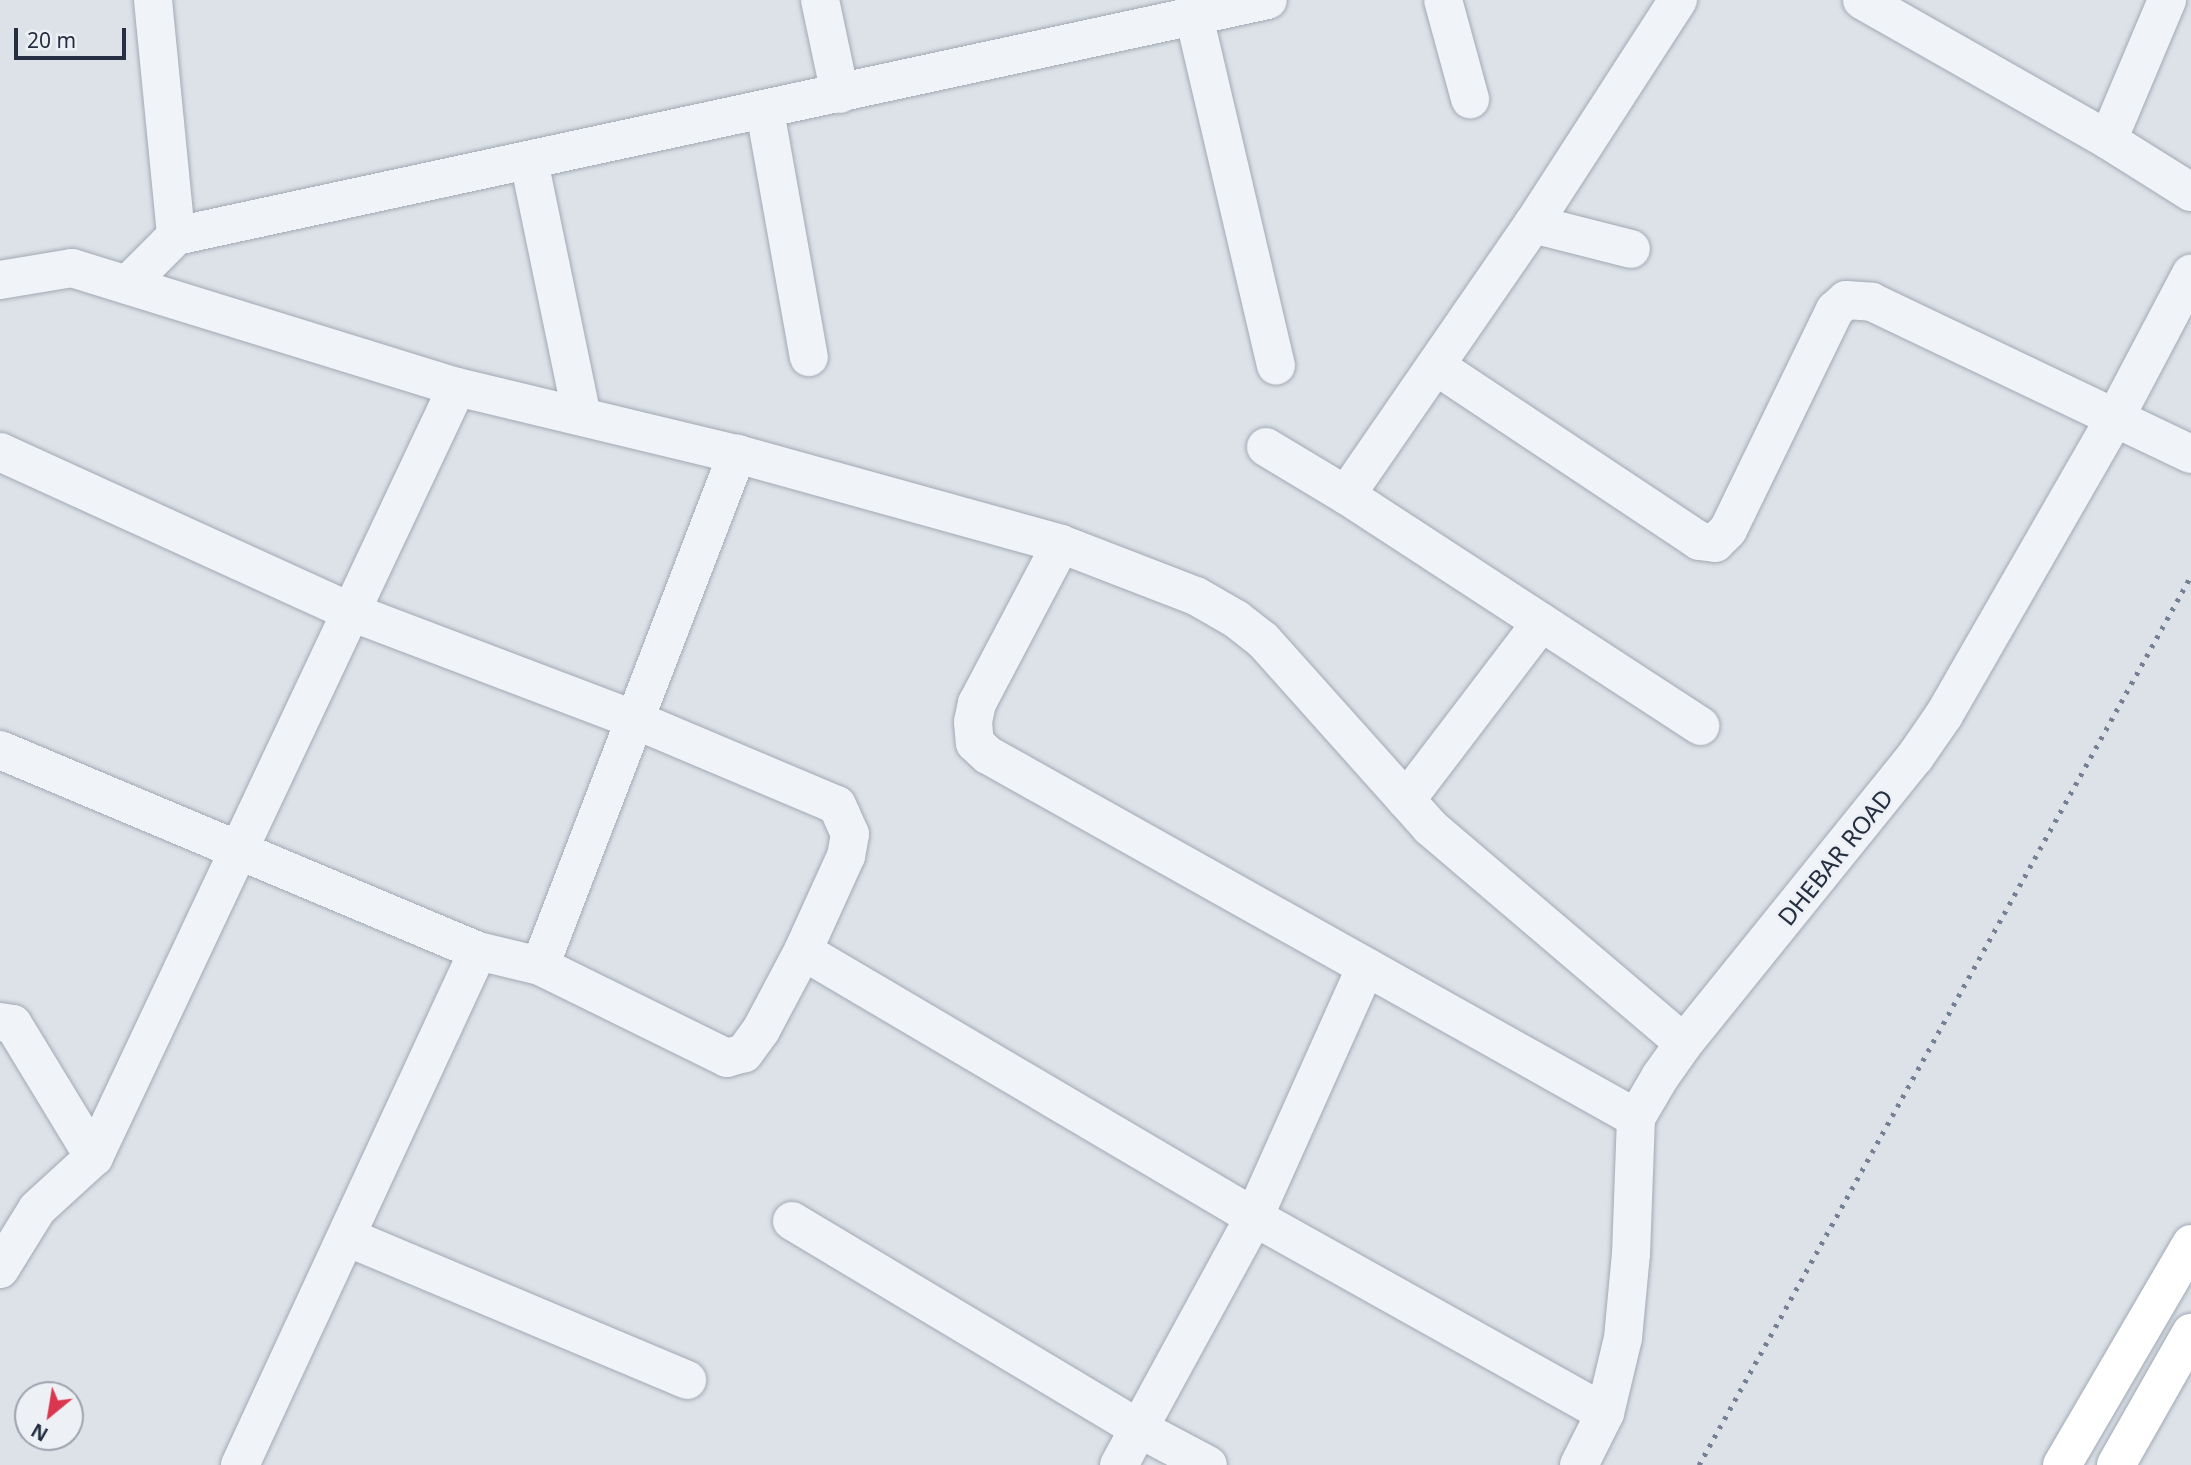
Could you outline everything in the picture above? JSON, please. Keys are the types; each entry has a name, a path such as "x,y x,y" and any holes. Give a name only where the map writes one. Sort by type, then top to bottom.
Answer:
{"main road":[{"path":"2062,1465 2191,1244"},
{"path":"2116,1465 2190,1335"}],"street":[{"path":"153,0 176,236"},
{"path":"820,0 840,94"},
{"path":"127,285 176,236 765,111 1268,0"},
{"path":"1443,0 1470,99"},
{"path":"1346,495 1533,224 1678,0"},
{"path":"1862,0 1910,12 2191,192"},
{"path":"2108,140 2167,0"},
{"path":"1194,16 1276,366"},
{"path":"765,111 809,356"},
{"path":"529,161 582,416"},
{"path":"1533,224 1631,249"},
{"path":"0,280 72,268 457,387 737,454 1061,544 1196,596 1236,619 1283,661 1406,800 1452,847 1685,1043"},
{"name":"DHEBAR ROAD","path":"1579,1465 1605,1413 1623,1338 1631,1254 1636,1118 1660,1077 1685,1043 1915,757 1944,715 2116,416 2191,274"},
{"path":"1436,366 1679,529 1699,541 1715,543 1728,530 1835,310 1846,300 1872,302 2191,454"},
{"path":"0,1269 37,1209 94,1157 457,387"},
{"path":"1266,447 1346,495 1700,726"},
{"path":"0,452 351,612 633,719 837,804 850,834 846,856 803,951 761,1030 744,1053 727,1058 540,966 478,951 0,750"},
{"path":"540,966 737,454"},
{"path":"1061,544 977,703 972,722 975,743 988,755 1636,1118"},
{"path":"1406,800 1541,623"},
{"path":"240,1465 478,951"},
{"path":"803,951 1254,1217 1605,1413"},
{"path":"1119,1465 1254,1217 1366,967"},
{"path":"0,1022 13,1024 94,1157"},
{"path":"792,1221 1138,1428 1208,1465"},
{"path":"347,1237 687,1380"},
{"path":"2150,1314 2190,1335"}],"railway":[{"path":"1699,1465 2191,576"}]}
